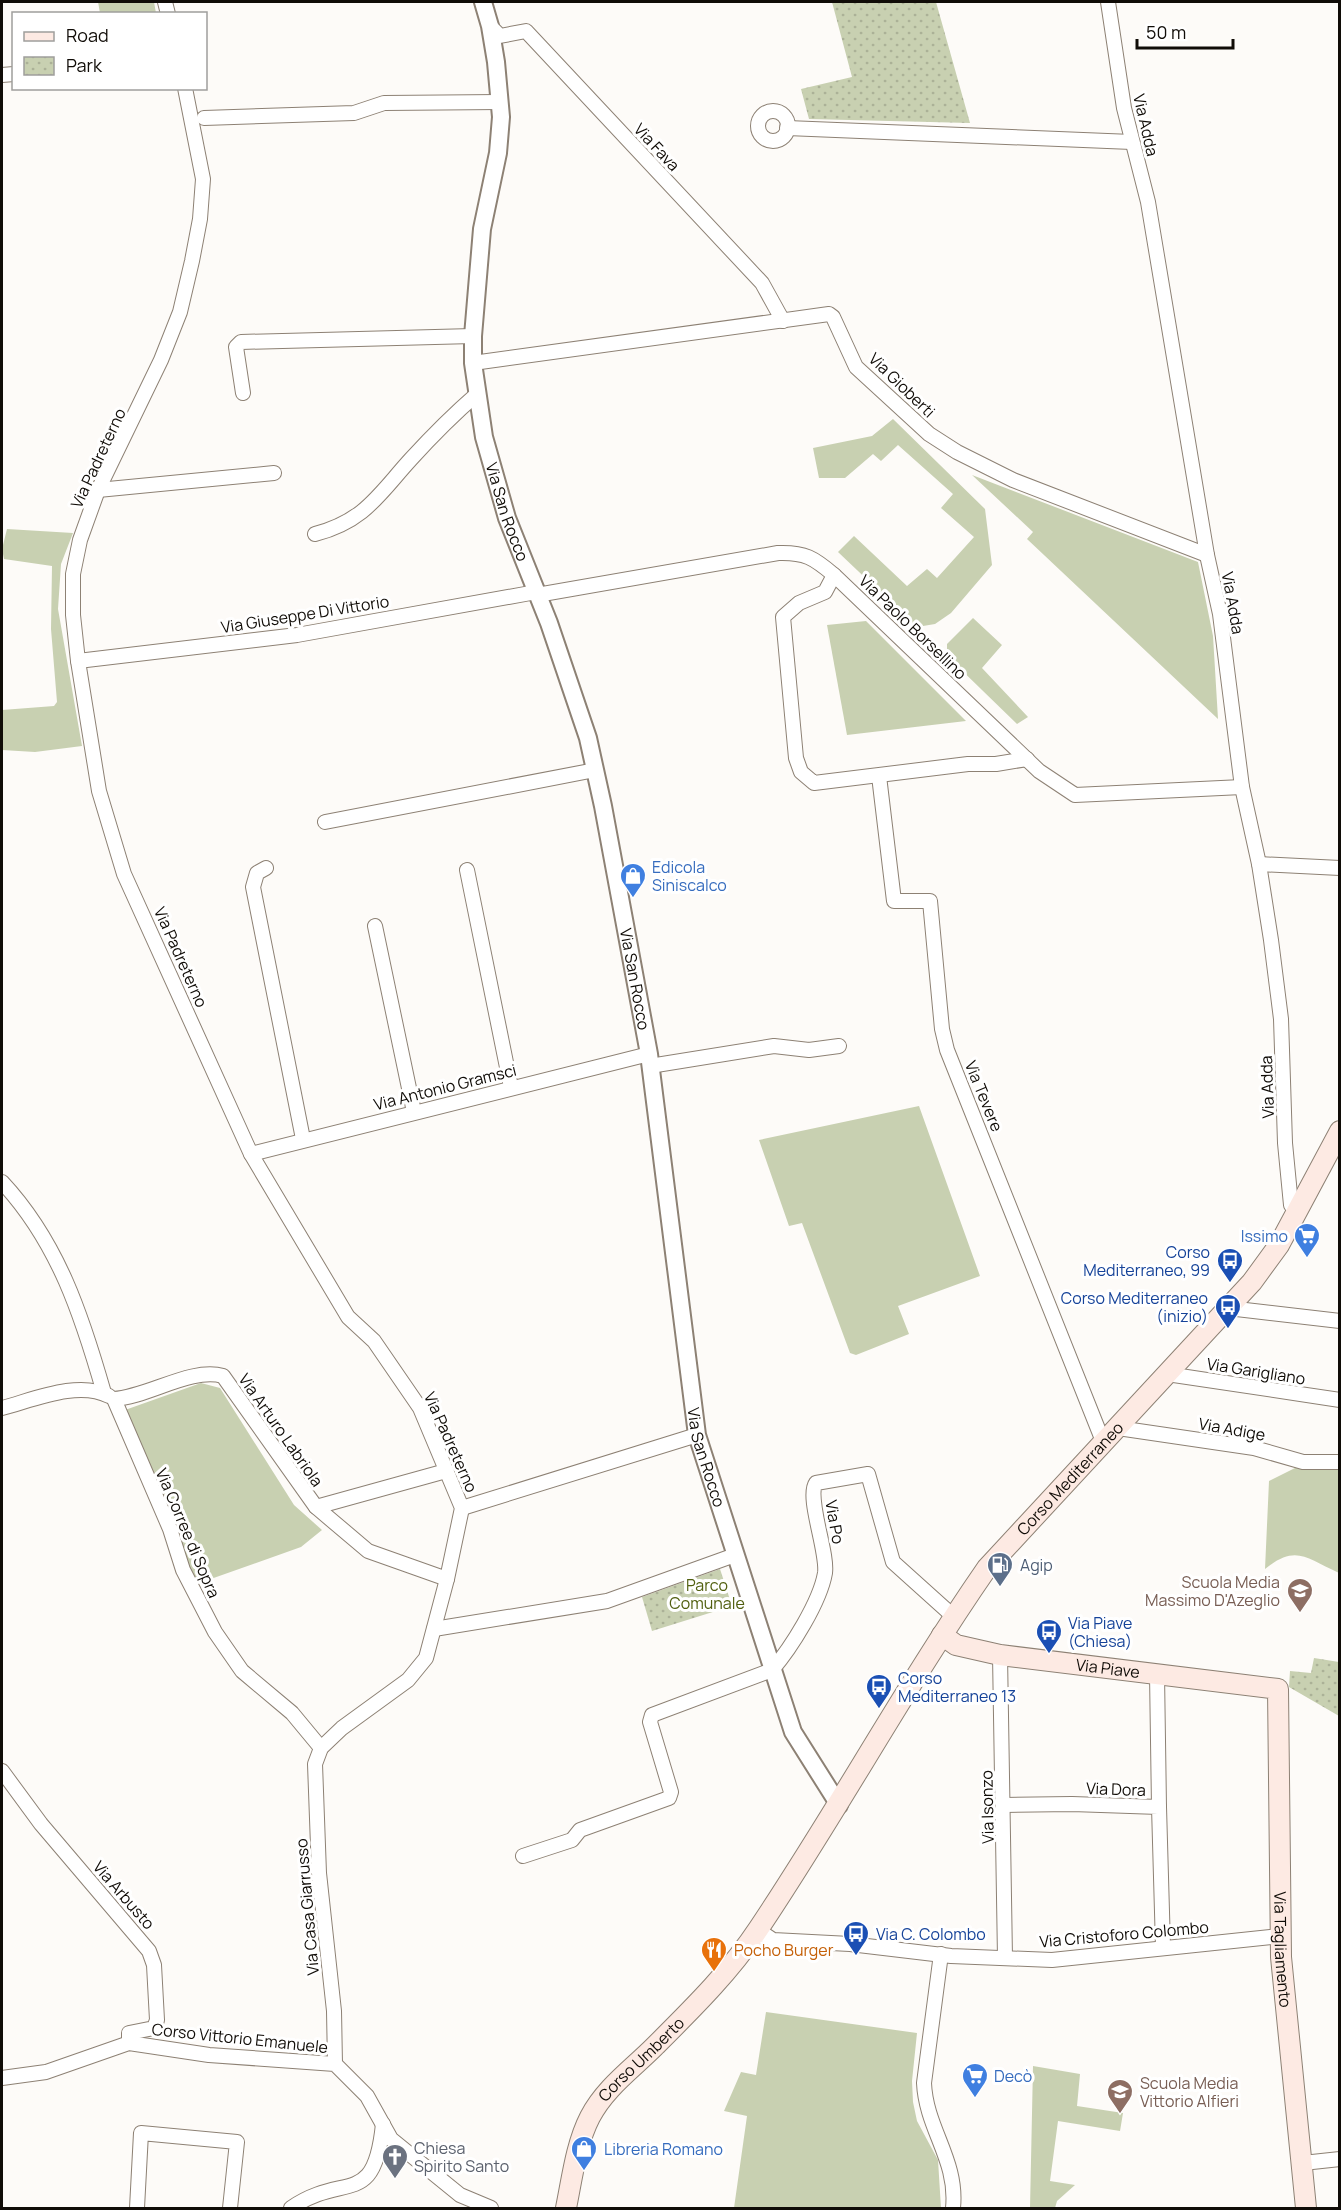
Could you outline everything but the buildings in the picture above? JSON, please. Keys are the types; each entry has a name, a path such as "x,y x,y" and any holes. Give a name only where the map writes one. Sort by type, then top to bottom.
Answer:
{"main road":[{"name":"Corso Mediterraneo","path":"758,1930 839,1804 953,1616 987,1568 1037,1511 1104,1444 1228,1308 1268,1260 1297,1214 1340,1131"},
{"name":"Via Piave","path":"942,1635 956,1645 1000,1655 1278,1689"},
{"name":"Via Tagliamento","path":"1278,1689 1280,1936 1306,2208"},
{"name":"Corso Umberto","path":"566,2208 578,2155 590,2118 603,2096 701,1999 758,1930"}],"street":[{"name":"Via San Rocco","path":"483,2 490,26 500,102 498,153 482,229 473,336 473,363 484,437 507,518 537,594 588,738 595,770 649,1060 697,1435 771,1670 793,1731 839,1804"},
{"name":"Via Adda","path":"1108,2 1124,108 1148,202 1220,614 1242,786 1258,864 1281,1019 1286,1154 1291,1205 1297,1214"},
{"name":"Via Fava","path":"490,26 500,36 526,31 762,283 783,321"},
{"name":"Via Padreterno","path":"186,90 202,179 200,219 192,261 180,312 161,360 98,490 80,540 73,574 73,615 78,662 99,791 117,857 251,1154 348,1317 374,1341 412,1394 462,1508 447,1579 426,1658 408,1680 342,1728 321,1748"},
{"path":"204,118 354,113 384,102 500,102"},
{"path":"787,128 1132,142"},
{"name":"Via Gioberti","path":"473,363 829,314 833,317 856,367 908,416 957,452 1013,480 1208,555"},
{"path":"243,393 236,347 241,342 473,336"},
{"path":"315,534 342,525 379,498 412,459 477,394"},
{"path":"98,490 274,473"},
{"name":"Via Paolo Borsellino","path":"537,594 778,553 799,552 816,560 834,575 1039,771 1075,795 1242,786"},
{"path":"834,575 825,592 799,603 783,617 796,758 801,772 814,783 1027,759"},
{"name":"Via Giuseppe Di Vittorio","path":"78,662 297,635 537,594"},
{"path":"325,822 595,770"},
{"name":"Via Tevere","path":"879,776 894,901 930,901 942,1029 947,1050 1104,1444"},
{"path":"1258,864 1340,868"},
{"path":"266,868 257,873 253,887 303,1139"},
{"path":"467,870 511,1087"},
{"path":"375,926 414,1112"},
{"name":"Via Antonio Gramsci","path":"251,1154 511,1087 649,1060 774,1046 809,1050 839,1046"},
{"name":"Via Corree di Sopra","path":"2,1182 32,1218 53,1251 86,1329 109,1396 170,1529 183,1570 214,1632 242,1671 292,1713 321,1748"},
{"path":"1228,1308 1340,1321"},
{"name":"Via Arturo Labriola","path":"109,1396 132,1398 199,1375 212,1373 223,1376 316,1507 368,1551 447,1579"},
{"name":"Via Garigliano","path":"1167,1374 1340,1400"},
{"path":"2,1408 70,1391 86,1390 109,1396"},
{"name":"Via Adige","path":"1118,1428 1254,1448 1302,1462 1340,1462"},
{"path":"462,1508 697,1435"},
{"name":"Via Arturo Labriola","path":"316,1507 446,1471"},
{"name":"Via Po","path":"771,1670 796,1636 825,1575 823,1544 813,1492 816,1483 868,1474 893,1562 953,1616"},
{"path":"434,1629 607,1601 735,1555"},
{"name":"Via Isonzo","path":"1000,1655 1005,1958"},
{"path":"523,1856 573,1840 580,1830 669,1798 671,1792 650,1722 652,1715 771,1670"},
{"path":"1157,1674 1159,1807"},
{"name":"Via Casa Giarrusso","path":"321,1748 315,1764 319,1873 333,2011 335,2064"},
{"name":"Via Arbusto","path":"2,1771 41,1824 149,1951 154,1965 157,2020 154,2028 129,2033 129,2043"},
{"name":"Via Dora","path":"1004,1805 1072,1804 1159,1807 1163,1947"},
{"name":"Via Cristoforo Colombo","path":"758,1930 773,1940 850,1944 941,1954 1052,1960 1280,1936"},
{"path":"941,1954 924,2083 925,2102 951,2168 955,2192 953,2208"},
{"name":"Corso Vittorio Emanuele","path":"2,2078 46,2072 129,2043 209,2055 335,2064 367,2096 391,2139 460,2195 491,2208"},
{"path":"291,2208 310,2196 364,2184 372,2173 380,2150 383,2124"},
{"path":"136,2208 141,2133 237,2142 230,2208"},
{"path":"1303,2163 1340,2159"}],"green space":[{"path":"98,2 154,2 156,12 100,12"},
{"path":"832,2 936,2 970,123 809,119 801,89 852,77"},
{"path":"893,419 985,509 992,565 951,613 935,624 917,627 838,552 854,536 907,586 927,569 937,578 974,537 941,508 953,494 898,445 881,461 873,454 845,478 819,478 813,448 872,436"},
{"path":"972,475 1198,562 1213,636 1218,719 1027,539 1033,532"},
{"path":"7,529 73,533 61,564 58,609 82,746 35,752 2,750 2,710 54,706 57,702 51,629 52,566 4,559 2,549"},
{"path":"973,618 1002,645 982,668 1028,717 1017,724 947,656 947,644"},
{"path":"866,621 966,721 847,735 827,625"},
{"path":"919,1106 980,1276 898,1306 909,1334 856,1355 850,1353 802,1223 789,1226 759,1140"},
{"path":"201,1383 220,1388 294,1505 322,1530 301,1547 191,1586 125,1410"},
{"path":"1299,1466 1339,1468 1339,1573 1309,1559 1293,1555 1276,1561 1265,1569 1269,1481"},
{"name":"Parco Comunale","path":"720,1569 732,1606 652,1631 642,1597"},
{"path":"1314,1658 1339,1662 1339,1716 1289,1687 1290,1671 1311,1673"},
{"path":"766,2012 917,2033 912,2081 913,2102 917,2121 938,2160 941,2208 734,2208 747,2116 724,2111 741,2072 756,2075"},
{"path":"1033,2066 1080,2074 1077,2106 1123,2113 1120,2131 1058,2121 1050,2181 1075,2185 1057,2201 1055,2208 1030,2208"}],"place":[{"name":"Edicola Siniscalco","path":"633,899"},
{"name":"Issimo","path":"1307,1259"},
{"name":"Corso Mediterraneo, 99","path":"1230,1284"},
{"name":"Corso Mediterraneo (inizio)","path":"1228,1330"},
{"name":"Agip","path":"1000,1588"},
{"name":"Scuola Media Massimo D'Azeglio","path":"1300,1614"},
{"name":"Via Piave (Chiesa)","path":"1049,1655"},
{"name":"Corso Mediterraneo 13","path":"879,1710"},
{"name":"Via C. Colombo","path":"856,1957"},
{"name":"Pocho Burger","path":"714,1973"},
{"name":"Decò","path":"975,2099"},
{"name":"Scuola Media Vittorio Alfieri","path":"1120,2115"},
{"name":"Libreria Romano","path":"584,2172"},
{"name":"Chiesa Spirito Santo","path":"395,2180"}]}
